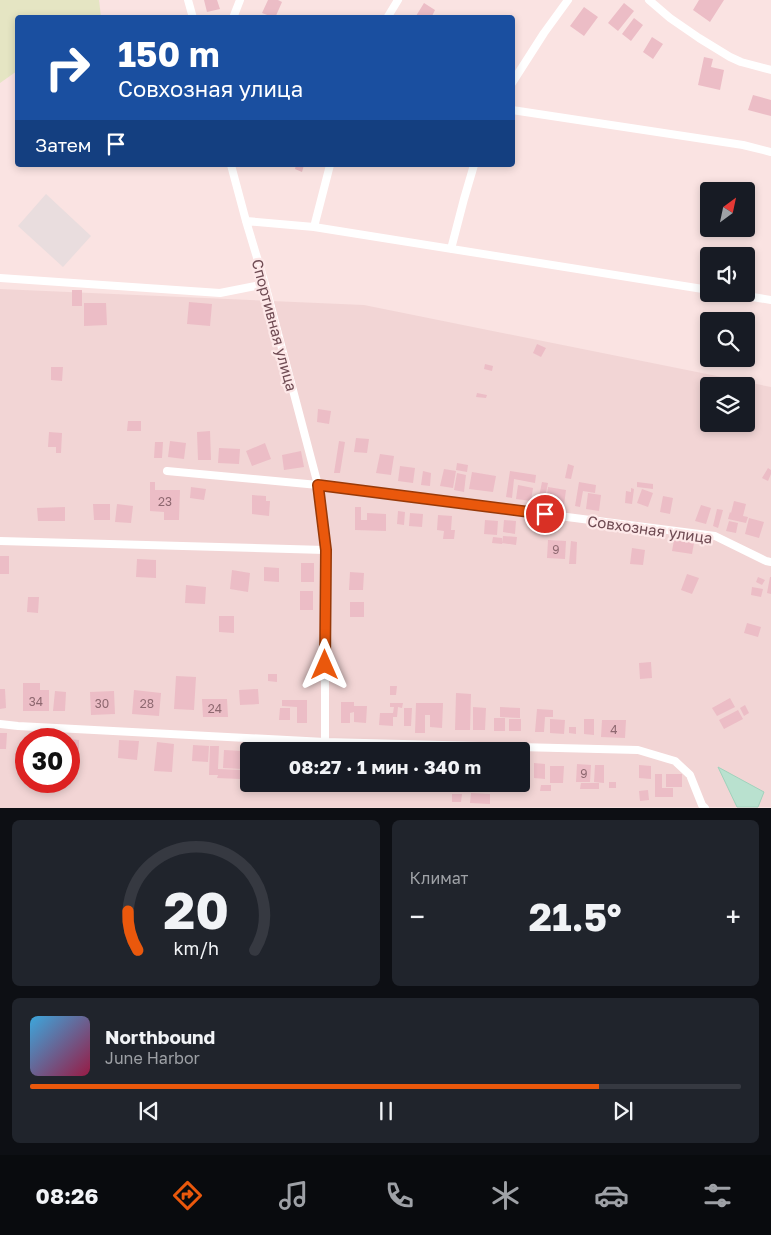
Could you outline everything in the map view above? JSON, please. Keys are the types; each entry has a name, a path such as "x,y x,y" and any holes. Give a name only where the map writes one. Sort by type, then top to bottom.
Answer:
{"street":[{"path":"188,0 192,15"},
{"path":"235,15 240,0"},
{"path":"389,15 398,0"},
{"path":"515,78 568,0"},
{"path":"649,0 670,18 730,57 771,70"},
{"path":"515,110 771,152"},
{"name":"Спортивная улица","path":"232,167 265,284 318,485 326,550 325,742"},
{"path":"314,227 329,167"},
{"path":"451,248 473,167"},
{"path":"246,221 314,227 700,289"},
{"path":"0,278 220,293 265,284"},
{"path":"755,297 771,300"},
{"name":"Совхозная улица","path":"167,471 318,485 715,536 771,562"},
{"path":"0,541 326,550"},
{"path":"0,724 325,742"},
{"path":"530,747 638,750 675,761 690,775 705,808"}],"shaded area":[{"path":"0,0 99,0 101,15 15,15 15,72 0,83"},
{"path":"46,194 91,236 63,267 18,226"},
{"path":"0,289 364,305 721,377 700,377 700,432 755,432 755,384 771,387 771,807 0,808"},
{"path":"718,767 764,792 758,807 737,807"}],"building":[{"path":"204,0 217,0 220,9 207,12"},
{"path":"268,0 282,2 276,15 262,13"},
{"path":"699,0 724,0 710,22 693,10"},
{"path":"424,3 435,10 432,15 417,15"},
{"path":"624,3 634,11 618,31 608,23"},
{"path":"584,7 598,17 584,36 570,26"},
{"path":"634,18 643,25 631,41 622,34"},
{"path":"652,37 663,44 653,59 643,52"},
{"path":"704,57 713,59 711,67 724,70 720,90 698,85"},
{"path":"753,95 771,100 771,116 748,110"},
{"path":"296,167 303,167 302,172 295,169"},
{"path":"72,290 82,290 82,306 72,306"},
{"path":"189,302 212,304 210,326 187,324"},
{"path":"84,303 106,303 107,325 84,326"},
{"path":"537,344 546,348 541,357 533,353"},
{"path":"485,364 493,366 492,371 484,369"},
{"path":"51,367 63,367 62,381 51,380"},
{"path":"477,393 487,395 486,398 476,397"},
{"path":"318,409 331,411 329,424 317,422"},
{"path":"128,421 141,421 141,431 127,431"},
{"path":"210,431 211,460 198,460 197,432"},
{"path":"49,432 62,433 61,453 56,453 56,447 48,447"},
{"path":"356,438 369,439 367,453 354,452"},
{"path":"170,441 186,443 184,459 168,457"},
{"path":"339,441 345,442 340,473 334,473"},
{"path":"155,442 163,442 162,458 154,458"},
{"path":"265,443 271,459 252,466 246,451"},
{"path":"219,448 240,449 239,464 218,463"},
{"path":"301,451 304,467 284,470 282,455"},
{"path":"380,454 394,456 391,475 376,473"},
{"path":"457,463 468,465 467,472 456,470"},
{"path":"568,464 574,466 571,479 565,478"},
{"path":"400,466 415,468 413,483 398,481"},
{"path":"768,468 771,470 771,474 768,481 762,478"},
{"path":"444,469 456,471 453,488 440,486"},
{"path":"423,471 431,473 430,486 421,485"},
{"path":"510,471 536,475 535,483 514,479 512,498 506,497"},
{"path":"472,472 496,476 493,492 469,489"},
{"path":"457,473 466,475 464,492 454,490"},
{"path":"150,482 155,482 155,490 180,490 179,520 164,520 164,512 150,511"},
{"path":"542,482 548,483 544,503 538,502"},
{"path":"579,482 596,485 595,493 583,491 580,507 575,506"},
{"path":"637,482 653,484 653,489 637,487"},
{"path":"518,485 533,488 531,501 516,499"},
{"path":"191,487 206,489 204,500 190,498"},
{"path":"548,487 566,490 564,505 546,503"},
{"path":"631,488 634,489 632,504 625,503 626,491 631,492"},
{"path":"642,489 653,493 648,507 637,503"},
{"path":"588,493 601,495 599,511 586,509"},
{"path":"252,495 266,496 266,501 270,501 269,516 252,514"},
{"path":"663,496 673,498 670,514 660,512"},
{"path":"734,501 746,504 743,516 748,517 746,523 728,519"},
{"path":"93,504 110,504 110,520 94,520"},
{"path":"117,504 133,506 131,523 115,522"},
{"path":"701,505 711,508 706,524 695,521"},
{"path":"65,507 65,521 38,521 37,508"},
{"path":"355,507 361,507 361,520 367,520 367,513 386,514 386,531 355,530"},
{"path":"717,509 723,510 718,528 713,526"},
{"path":"398,511 405,512 404,525 397,524"},
{"path":"410,513 423,514 422,527 409,526"},
{"path":"438,515 452,516 451,530 455,530 454,539 443,539 444,531 437,530"},
{"path":"749,518 764,522 759,538 745,534"},
{"path":"485,520 498,521 497,535 484,534"},
{"path":"504,520 516,521 515,534 503,532"},
{"path":"729,521 738,523 736,533 726,531"},
{"path":"503,536 517,537 516,545 502,543"},
{"path":"493,537 502,538 502,544 492,543"},
{"path":"548,540 566,541 565,559 547,558"},
{"path":"674,540 694,543 692,554 672,551"},
{"path":"571,541 577,542 576,564 569,564"},
{"path":"632,548 645,550 643,565 630,564"},
{"path":"0,556 9,556 9,574 0,574"},
{"path":"137,559 156,560 156,578 136,577"},
{"path":"301,563 314,563 314,582 301,582"},
{"path":"264,567 279,568 279,582 264,581"},
{"path":"232,570 250,573 248,592 230,589"},
{"path":"350,572 364,573 363,590 349,590"},
{"path":"687,574 699,578 692,594 681,590"},
{"path":"758,577 765,580 762,585 756,582"},
{"path":"771,577 771,594 767,593"},
{"path":"186,585 206,587 205,604 185,603"},
{"path":"752,587 763,589 761,597 751,595"},
{"path":"300,591 313,591 313,610 300,610"},
{"path":"28,597 39,597 38,613 27,612"},
{"path":"350,602 364,602 364,617 350,617"},
{"path":"219,616 234,616 234,633 219,632"},
{"path":"747,623 761,627 758,637 744,633"},
{"path":"651,662 652,678 640,679 639,663"},
{"path":"268,674 277,674 277,682 268,681"},
{"path":"176,676 196,677 194,710 174,709"},
{"path":"23,683 40,683 40,690 49,690 49,711 23,711"},
{"path":"390,686 397,686 396,695 390,695"},
{"path":"0,689 5,689 6,708 0,709"},
{"path":"258,689 259,704 240,705 239,690"},
{"path":"134,690 161,693 159,716 132,714"},
{"path":"55,691 66,692 65,711 53,711"},
{"path":"114,691 115,714 91,715 90,692"},
{"path":"456,693 471,694 470,730 455,730"},
{"path":"730,698 735,707 717,716 712,708"},
{"path":"202,699 227,699 228,717 203,717"},
{"path":"282,700 307,700 307,723 297,723 297,707 282,706"},
{"path":"341,702 354,702 354,706 367,706 366,723 354,722 354,712 350,713 350,723 341,723"},
{"path":"390,703 403,703 402,708 398,707 397,717 393,717 393,726 379,725 380,713 393,713 394,707 390,707"},
{"path":"416,703 443,703 442,728 430,727 430,715 425,715 425,733 415,733"},
{"path":"745,705 749,713 744,716 740,708"},
{"path":"473,707 486,708 485,730 473,730"},
{"path":"500,707 520,708 520,718 500,717"},
{"path":"280,708 290,708 290,720 279,720"},
{"path":"404,708 412,708 411,726 404,726"},
{"path":"537,709 553,710 553,717 545,717 544,732 535,732"},
{"path":"738,710 743,719 724,729 719,720"},
{"path":"494,718 505,718 505,731 494,731"},
{"path":"509,719 521,719 521,731 509,731"},
{"path":"550,719 565,720 564,734 550,733"},
{"path":"584,719 594,719 594,735 584,734"},
{"path":"602,720 626,720 625,738 601,737"},
{"path":"569,727 576,727 576,734 569,733"},
{"path":"0,733 7,733 6,749 0,749"},
{"path":"119,740 139,741 137,760 118,758"},
{"path":"157,742 174,744 172,772 154,771"},
{"path":"193,745 209,746 208,762 192,761"},
{"path":"210,746 219,746 218,769 240,770 240,779 217,778 218,775 209,775"},
{"path":"224,750 240,751 240,769 223,768"},
{"path":"534,763 545,764 545,779 534,778"},
{"path":"577,764 591,765 590,782 576,782"},
{"path":"595,765 604,765 604,783 594,782"},
{"path":"639,765 651,766 651,779 639,778"},
{"path":"550,766 564,766 563,783 550,783"},
{"path":"655,774 662,774 662,788 673,788 673,797 655,797"},
{"path":"666,774 682,774 682,787 666,787"},
{"path":"609,782 616,782 616,788 609,788"},
{"path":"581,783 599,783 599,789 580,789"},
{"path":"541,785 551,785 551,791 540,791"},
{"path":"648,790 649,800 640,801 639,791"},
{"path":"471,793 490,794 490,804 470,803"},
{"path":"452,794 462,794 461,802 452,802"}],"route":[{"path":"325,665 326,550 318,485 545,514"}]}
